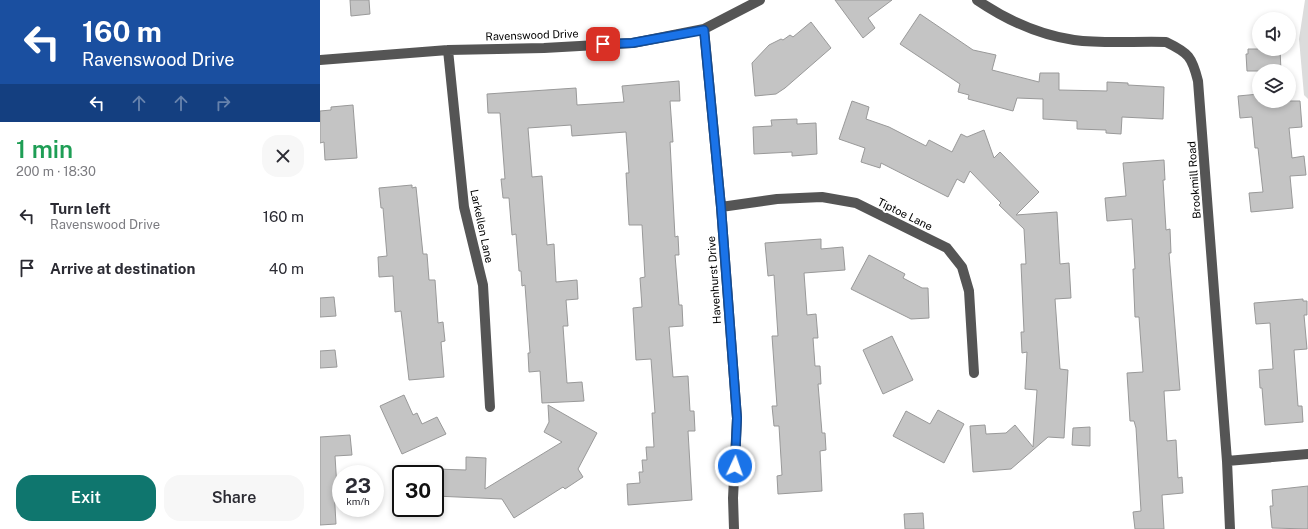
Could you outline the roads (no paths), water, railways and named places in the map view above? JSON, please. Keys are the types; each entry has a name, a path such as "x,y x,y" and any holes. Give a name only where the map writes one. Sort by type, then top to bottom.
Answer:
{"street":[{"name":"Ravenswood Drive","path":"320,60 448,50 544,48 632,43 704,30 760,0"},
{"name":"Brookmill Road","path":"978,0 993,11 1038,31 1074,40 1166,42 1180,49 1193,61 1198,81 1227,460 1230,529"},
{"name":"Havenhurst Drive","path":"704,30 721,207 737,418 733,498 734,529"},
{"name":"Larkellen Lane","path":"448,50 464,207 483,285 490,407"},
{"name":"Tiptoe Lane","path":"721,207 777,199 822,197 856,203 947,248 962,267 969,291 974,373"},
{"path":"1227,460 1308,454"}]}
